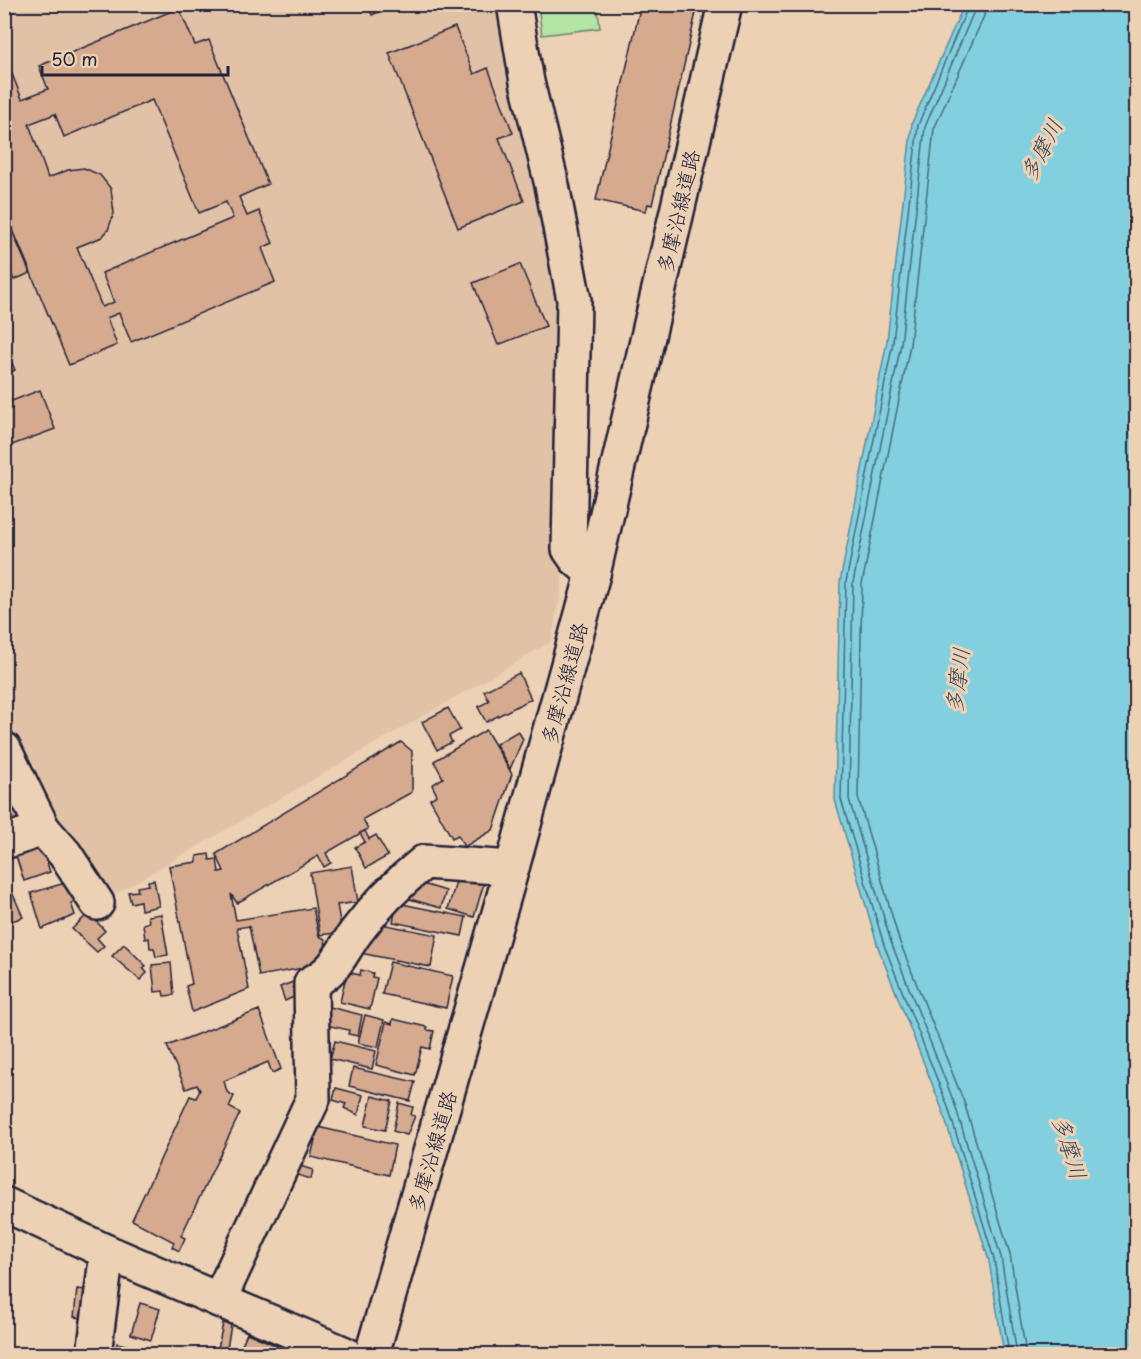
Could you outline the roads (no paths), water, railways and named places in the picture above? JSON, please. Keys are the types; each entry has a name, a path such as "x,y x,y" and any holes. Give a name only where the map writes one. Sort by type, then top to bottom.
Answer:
{"street":[{"path":"514,4 526,82 552,185 574,300 569,549 576,559 593,574"},
{"name":"多摩沿線道路","path":"372,1354 513,868 593,574 725,4"},
{"path":"4,749 43,829 65,854 98,903"},
{"path":"4,842 43,829"},
{"path":"219,1300 313,1099 311,983 328,975 356,932 396,884 424,862 513,868"},
{"path":"4,1203 107,1252 345,1354"},
{"path":"94,1354 107,1252"}],"water":[{"name":"多摩川","path":"964,5 1136,5 1136,1354 1004,1354 989,1261 942,1109 878,947 835,800 840,582 887,341 912,123"}]}
